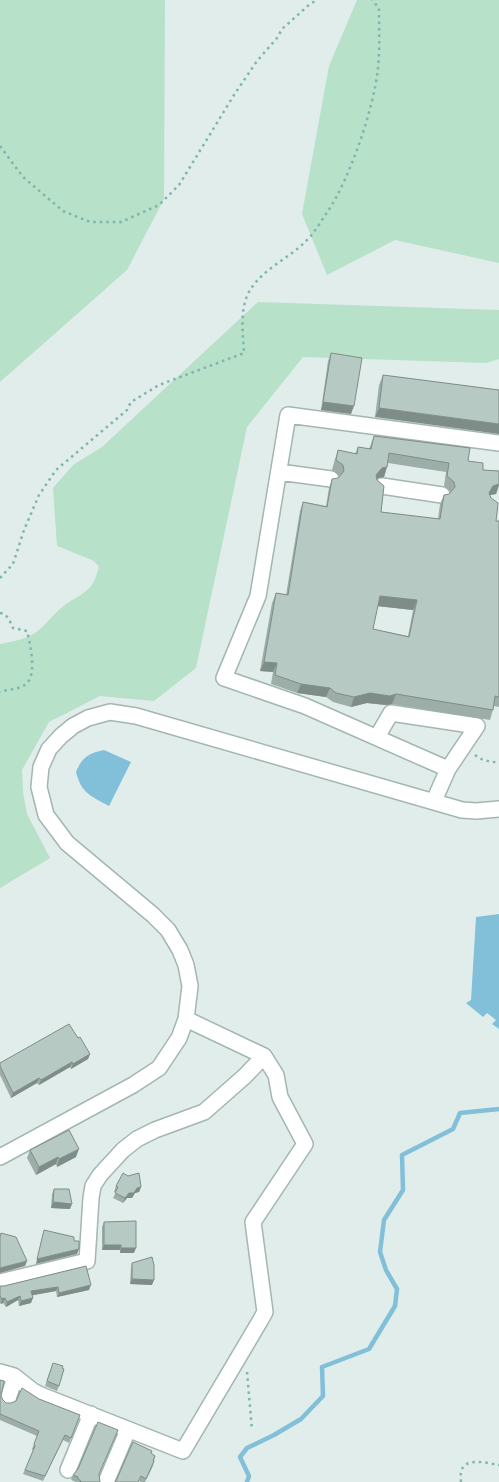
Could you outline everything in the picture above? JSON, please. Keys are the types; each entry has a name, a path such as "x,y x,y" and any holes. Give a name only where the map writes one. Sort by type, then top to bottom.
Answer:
{"street":[{"path":"448,769 305,706 224,678 258,596 288,415 499,443"},
{"path":"279,472 330,479"},
{"path":"382,486 442,495"},
{"path":"0,1156 133,1085 158,1068 179,1038 186,1019 190,986 186,965 180,950 168,930 153,915 66,843 46,815 39,788 41,767 49,749 73,726 88,718 110,712 136,716 469,811 499,809"},
{"path":"377,738 391,713 477,726 448,769 434,801"},
{"path":"0,1372 16,1377 33,1391 183,1451 265,1312 253,1222 305,1144 280,1097 276,1075 264,1056 186,1019"},
{"path":"0,1282 87,1260 92,1191 104,1170 123,1150 137,1139 155,1130 204,1112 245,1076 264,1056"},
{"path":"8,1399 16,1377"},
{"path":"68,1470 91,1414"},
{"path":"106,1482 128,1430"}],"path":[{"path":"0,146 23,177 63,211 90,222 121,222 159,204 179,184 257,61 277,38 282,29 317,0"},
{"path":"0,578 13,564 24,530 39,495 56,470 127,410 131,402 159,385 244,352 243,319 247,296 258,279 306,241 329,210 346,178 365,125 378,68 379,8 372,0"},
{"path":"0,613 9,618 13,628 27,631 32,661 31,675 27,683 14,689 0,692"},
{"path":"462,748 483,760 499,763"},
{"path":"247,1370 252,1430"},
{"path":"461,1482 460,1475 465,1466 473,1460 499,1464"}],"green space":[{"path":"0,0 165,0 164,199 127,270 0,382"},
{"path":"357,0 499,0 499,263 395,240 327,275 302,214 329,66"},
{"path":"258,302 499,310 499,359 486,363 303,357 247,427 196,668 154,701 100,696 49,722 22,770 27,814 50,858 0,888 0,644 21,639 36,632 62,607 91,586 99,566 92,560 57,546 53,488 73,465 102,447"}],"water":[{"path":"104,750 131,762 109,806 92,797 84,790 76,772 87,756"},
{"path":"499,914 499,1029 492,1024 496,1020 487,1013 483,1017 466,1003 471,1000 476,917"}],"building":[{"path":"331,353 362,358 354,406 323,402"},
{"path":"383,375 499,390 499,424 379,408"},
{"path":"374,436 470,448 468,461 483,463 483,470 499,471 499,484 493,486 489,493 491,498 498,503 496,521 499,521 499,697 495,696 493,710 396,694 390,696 370,693 354,697 336,693 330,688 301,684 275,675 277,663 264,662 276,593 288,595 303,502 327,507 332,479 338,478 344,471 343,465 336,460 338,450 357,454 358,447 371,449","holes":["389,453 449,463 447,476 454,482 455,487 449,494 444,495 440,519 381,512 384,486 377,480 376,475 382,468 387,467","380,596 417,600 409,637 373,629"]},
{"path":"69,1024 78,1038 80,1037 90,1054 41,1080 39,1078 13,1093 0,1063"},
{"path":"69,1130 79,1149 39,1167 30,1150"},
{"path":"123,1173 128,1176 139,1173 141,1187 137,1188 134,1193 129,1193 125,1198 115,1193 118,1187 116,1186"},
{"path":"54,1189 69,1189 72,1204 53,1202"},
{"path":"136,1221 136,1248 121,1248 121,1245 104,1245 104,1222"},
{"path":"44,1230 74,1237 74,1241 79,1241 79,1249 37,1259"},
{"path":"1,1233 16,1237 27,1261 0,1268"},
{"path":"152,1257 154,1280 132,1279 132,1263"},
{"path":"86,1266 91,1285 59,1293 58,1287 31,1291 33,1298 21,1301 20,1296 7,1302 5,1298 2,1299 0,1296 0,1286"},
{"path":"53,1363 63,1366 62,1368 64,1369 59,1386 47,1381"},
{"path":"0,1380 4,1381 1,1396 6,1403 16,1401 22,1388 39,1399 80,1415 71,1438 65,1435 45,1476 25,1470 39,1431 0,1414"},
{"path":"98,1422 118,1430 99,1474 100,1482 80,1482 78,1477 73,1475 78,1469"},
{"path":"133,1442 152,1451 151,1453 155,1456 146,1479 141,1476 138,1482 115,1482 116,1481"}],"waterway":[{"path":"247,1482 249,1476 240,1457 247,1448 301,1419 323,1396 322,1367 369,1349 395,1306 397,1289 386,1270 380,1252 384,1220 403,1190 402,1155 453,1129 460,1113 499,1109"}]}
